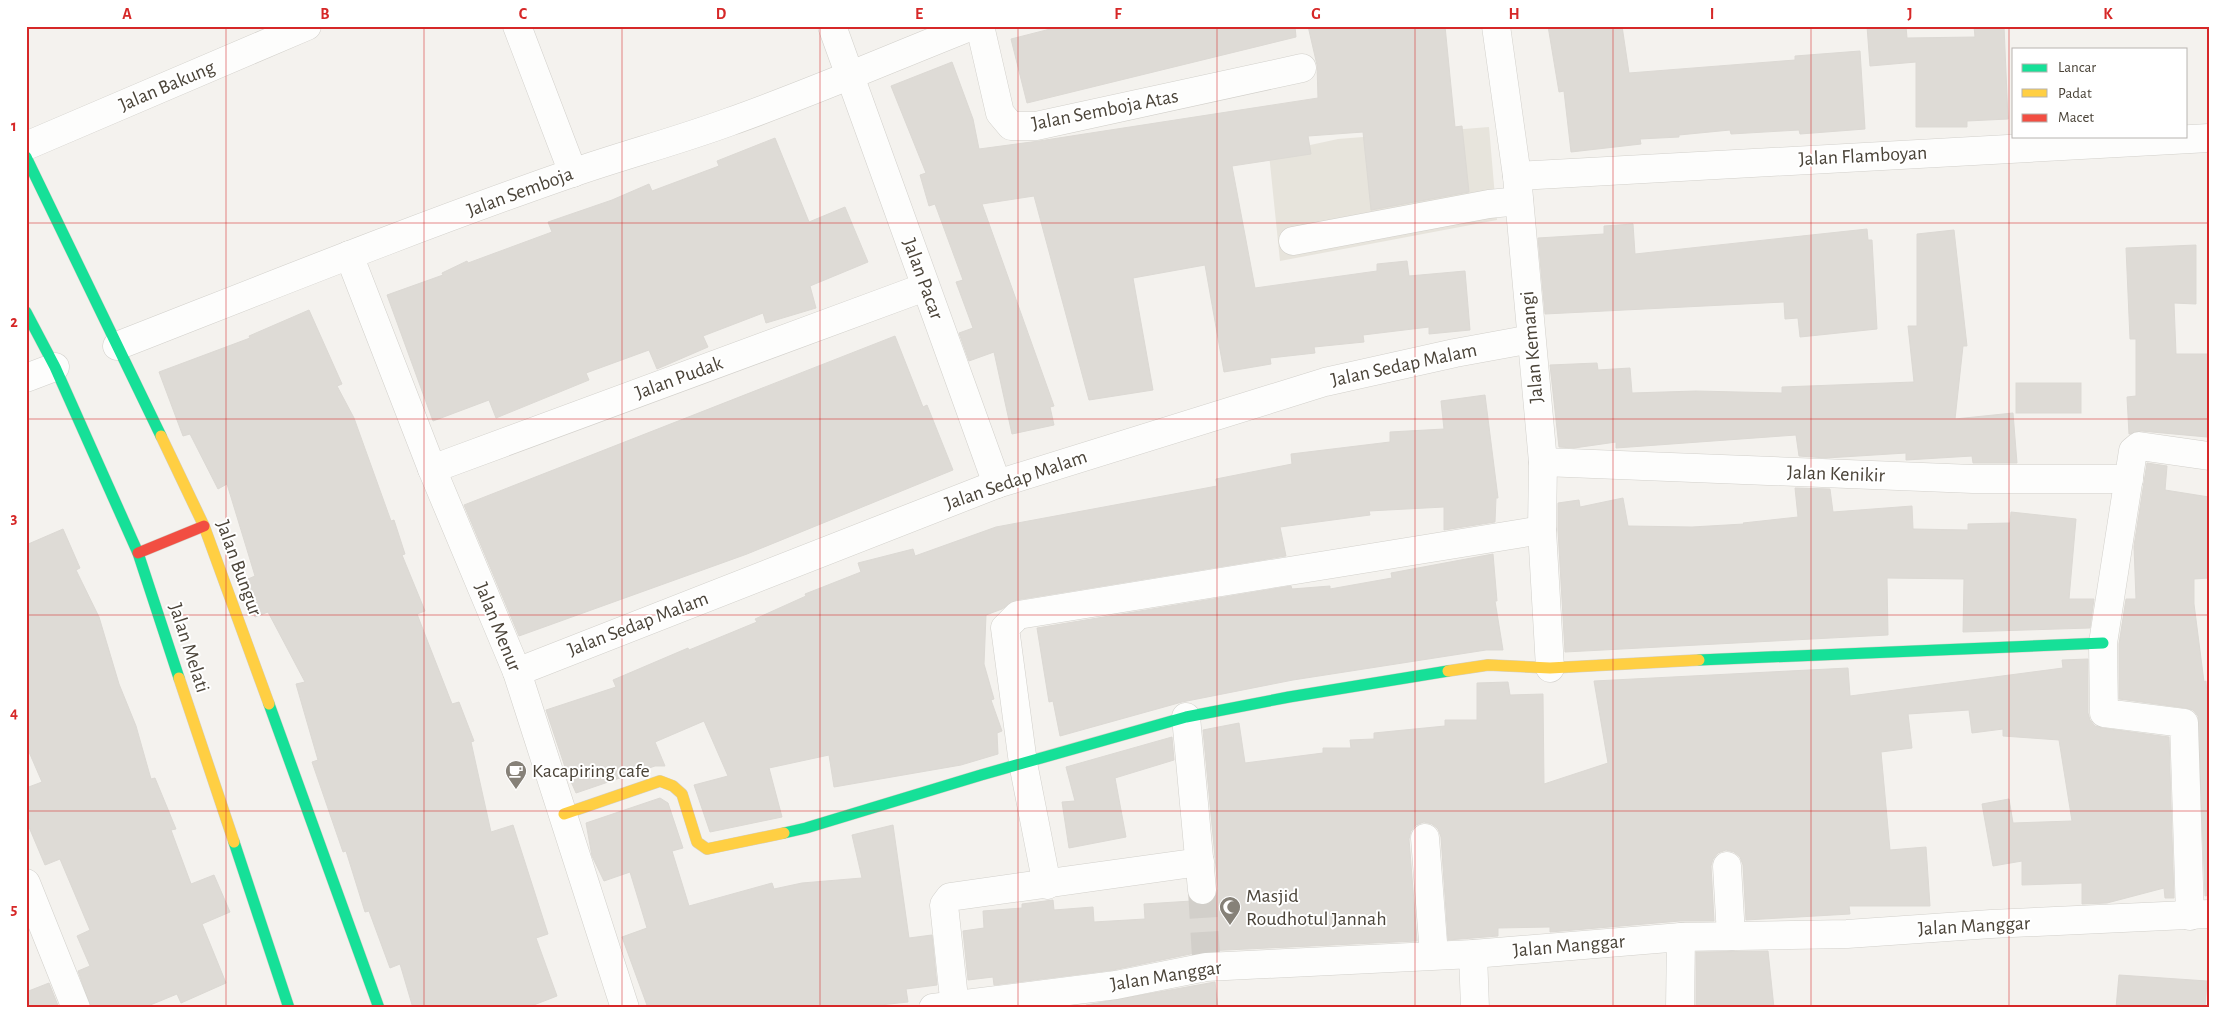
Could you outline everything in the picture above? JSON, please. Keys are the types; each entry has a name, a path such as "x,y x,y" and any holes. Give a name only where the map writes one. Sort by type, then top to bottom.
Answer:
{"main road":[{"name":"Jalan Bungur","path":"26,157 204,526 379,1008"},
{"name":"Jalan Melati","path":"26,312 55,367 138,554 289,1008"},
{"path":"138,554 204,526"},
{"path":"564,814 660,781 673,786 682,794 697,842 707,849 806,828 1022,763 1186,717 1289,696 1488,665 1550,668 1881,651 2103,643"}],"street":[{"path":"517,26 573,172"},
{"name":"Jalan Pacar","path":"832,26 848,75 997,484"},
{"name":"Jalan Semboja","path":"117,346 349,255 573,172 728,123 820,89 848,75 972,26"},
{"name":"Jalan Semboja Atas","path":"980,26 1000,113 1011,126 1036,126 1302,68"},
{"name":"Jalan Kemangi","path":"1496,26 1518,189 1543,462 1542,530 1550,668"},
{"name":"Jalan Bakung","path":"26,146 296,28"},
{"name":"Jalan Flamboyan","path":"1292,241 1489,204 1518,189 2209,138"},
{"name":"Jalan Menur","path":"349,255 432,469 517,672 625,1008"},
{"name":"Jalan Pudak","path":"432,469 925,287"},
{"name":"Jalan Sedap Malam","path":"517,672 997,484 1325,382 1455,353 1531,339"},
{"path":"26,378 55,367"},
{"path":"2199,915 2184,722 2104,713 2103,643 2132,451 2138,446 2209,456"},
{"name":"Jalan Kenikir","path":"1543,462 1973,479 2129,479"},
{"path":"1048,885 1022,763 1005,628 1018,615 1542,530"},
{"path":"1186,717 1202,890"},
{"path":"1425,838 1434,955"},
{"path":"947,1007 944,905 950,897 1048,885 1200,862"},
{"path":"1727,866 1731,936"},
{"path":"26,883 37,940 76,1008"},
{"name":"Jalan Manggar","path":"947,1007 1116,985 1206,962 1473,954 1681,937 1847,934 1991,924 2199,915"},
{"path":"1680,1008 1681,937"},
{"path":"1473,954 1475,1008"}],"shaded area":[{"path":"1489,127 1497,220 1280,261 1269,154 1338,139"}],"building":[{"path":"1062,26 1295,26 1296,37 1027,103 1011,39"},
{"path":"1308,26 1445,26 1455,127 1462,126 1469,192 1371,210 1363,132 1308,136 1311,154 1232,166 1255,288 1377,271 1377,264 1407,261 1409,276 1465,271 1470,330 1429,334 1429,327 1363,335 1364,342 1314,347 1315,353 1270,358 1271,364 1224,372 1205,265 1133,278 1153,390 1089,400 1034,196 982,204 1054,406 1050,407 1054,425 1012,434 994,352 969,361 959,333 973,328 956,282 963,280 935,204 929,206 920,175 926,173 891,86 952,62 973,119 979,149 1039,141 1318,98 1317,65"},
{"path":"1548,26 1622,26 1629,73 1795,60 1795,56 1860,51 1865,129 1800,134 1799,130 1731,134 1730,130 1679,135 1679,137 1640,139 1641,144 1571,152 1564,91 1559,92"},
{"path":"1867,26 1906,26 1907,38 1975,37 1974,26 2004,26 2008,119 1967,121 1967,127 1916,127 1916,62 1870,66"},
{"path":"775,138 809,222 845,207 868,262 810,286 816,308 766,323 763,313 703,336 708,347 657,369 649,350 586,373 589,380 496,418 489,400 433,421 387,295 443,275 442,273 467,261 468,263 552,232 548,222 612,200 649,184 652,191 719,166 717,161"},
{"path":"1633,224 1635,254 1867,229 1868,240 1872,240 1877,329 1800,337 1798,318 1785,319 1784,302 1545,314 1538,238 1604,234 1604,226"},
{"path":"1954,230 1967,346 1963,346 1955,419 2013,413 2017,463 1973,463 1972,456 1906,460 1906,453 1826,458 1799,456 1796,435 1616,448 1616,442 1574,448 1559,447 1550,365 1597,363 1598,370 1630,368 1632,393 1696,391 1782,393 1782,387 1914,382 1908,326 1917,326 1917,234"},
{"path":"2196,245 2196,304 2174,303 2176,354 2209,354 2207,437 2141,431 2129,434 2127,397 2136,396 2136,339 2130,339 2126,248"},
{"path":"309,310 342,384 337,386 354,418 391,521 394,520 405,554 402,555 425,611 417,614 452,704 459,702 474,741 471,742 491,832 513,825 548,934 536,938 557,996 526,1008 413,1008 400,964 390,968 369,911 365,912 346,851 343,852 312,762 318,760 296,684 305,682 268,612 255,617 241,582 255,576 227,484 218,489 190,434 183,436 159,372 250,338 249,336"},
{"path":"895,336 923,407 927,405 953,470 747,554 519,636 464,505"},
{"path":"2016,383 2081,383 2081,413 2016,413"},
{"path":"1485,395 1498,498 1496,498 1495,522 1444,530 1444,507 1369,511 1370,515 1280,527 1286,556 1016,600 1002,609 986,615 984,664 994,699 991,700 1002,731 997,733 998,754 961,765 834,787 829,755 769,768 782,817 710,832 694,785 728,776 704,721 655,742 665,766 655,766 576,793 566,770 546,710 616,687 613,680 688,648 689,650 757,622 755,619 806,596 805,594 861,572 858,563 913,549 915,556 996,527 1217,486 1216,479 1292,464 1291,454 1390,442 1390,432 1444,429 1441,401"},
{"path":"2147,463 2167,466 2165,490 2209,497 2209,578 2194,579 2194,604 2204,682 2206,681 2209,722 2209,895 2205,896 2198,716 2193,710 2186,708 2119,699 2119,644 2126,599 2136,599 2134,546"},
{"path":"1795,488 1830,489 1833,512 1912,506 1913,529 1968,530 1968,524 2010,523 2011,512 2076,519 2069,599 2094,599 2090,628 1963,632 1964,579 1887,578 1888,635 1565,652 1558,503 1579,500 1580,507 1623,498 1628,526 1692,527 1744,524 1798,517"},
{"path":"63,529 80,568 76,570 99,617 119,684 136,726 151,779 155,778 176,829 171,830 191,884 214,875 230,912 202,924 226,983 181,1003 177,994 143,1008 91,1008 78,971 90,966 77,936 90,930 60,859 45,865 26,820 26,788 42,782 26,745 26,545"},
{"path":"1493,554 1497,601 1495,601 1503,650 1486,650 1293,680 1182,702 1060,736 1053,701 1049,702 1037,628 1291,586 1292,589 1330,586 1330,589 1392,578 1391,573"},
{"path":"2088,659 2088,713 2090,720 2095,726 2169,737 2174,898 2165,898 2164,888 2107,903 2082,904 2082,883 2022,885 2022,861 1993,866 1982,804 2009,799 2013,823 2072,821 2059,740 2003,736 2003,729 1972,733 1969,710 1908,714 1912,748 1881,752 1890,850 1926,847 1930,906 1849,906 1850,914 1746,920 1743,865 1740,857 1734,852 1726,850 1718,853 1713,859 1711,866 1714,921 1680,921 1550,932 1550,927 1498,928 1498,936 1448,940 1441,837 1438,829 1432,824 1424,822 1416,825 1411,831 1409,839 1417,941 1205,951 1113,970 994,985 993,977 968,980 963,931 984,928 983,911 1022,908 1022,904 1053,900 1054,910 1093,907 1094,922 1145,919 1144,904 1192,901 1203,906 1211,902 1216,896 1218,889 1203,730 1239,723 1245,763 1323,753 1323,748 1351,748 1350,740 1374,739 1374,733 1445,726 1445,720 1477,720 1477,683 1508,682 1510,695 1543,694 1544,784 1608,763 1594,681 1848,668 1850,696 2063,668 2062,660"},
{"path":"1172,737 1174,760 1115,778 1126,837 1069,848 1062,802 1075,801 1066,767"},
{"path":"660,798 668,803 683,848 672,851 689,906 772,883 774,889 802,883 862,878 852,835 893,825 909,938 932,935 937,985 906,989 908,1002 880,1005 880,1008 648,1008 622,937 647,928 630,872 604,881 592,856 586,823"},
{"path":"1768,951 1774,1008 1696,1008 1696,952"},
{"path":"2119,975 2207,981 2205,1008 2116,1008"},
{"path":"1215,982 1218,1008 1086,1008 1086,1005"},
{"path":"49,983 59,1008 26,1008 26,992"}],"tunnel":[{"path":"1202,890 1206,957"}],"traffic: fast":[{"path":"26,157 161,436"},
{"path":"26,312 55,367 138,553 179,678"},
{"path":"1699,660 2103,643"},
{"path":"784,833 1186,717 1289,697 1448,671"},
{"path":"269,704 379,1008"},
{"path":"234,842 289,1008"}],"traffic: slow":[{"path":"161,436 204,526 269,704"},
{"path":"1448,671 1488,665 1550,668 1699,660"},
{"path":"179,678 234,842"},
{"path":"564,814 660,781 673,786 682,794 697,842 707,849 784,833"}],"traffic: jam":[{"path":"138,553 204,526"}],"place":[{"name":"Kacapiring cafe","path":"516,790"},
{"name":"Masjid Roudhotul Jannah","path":"1230,926"}]}
